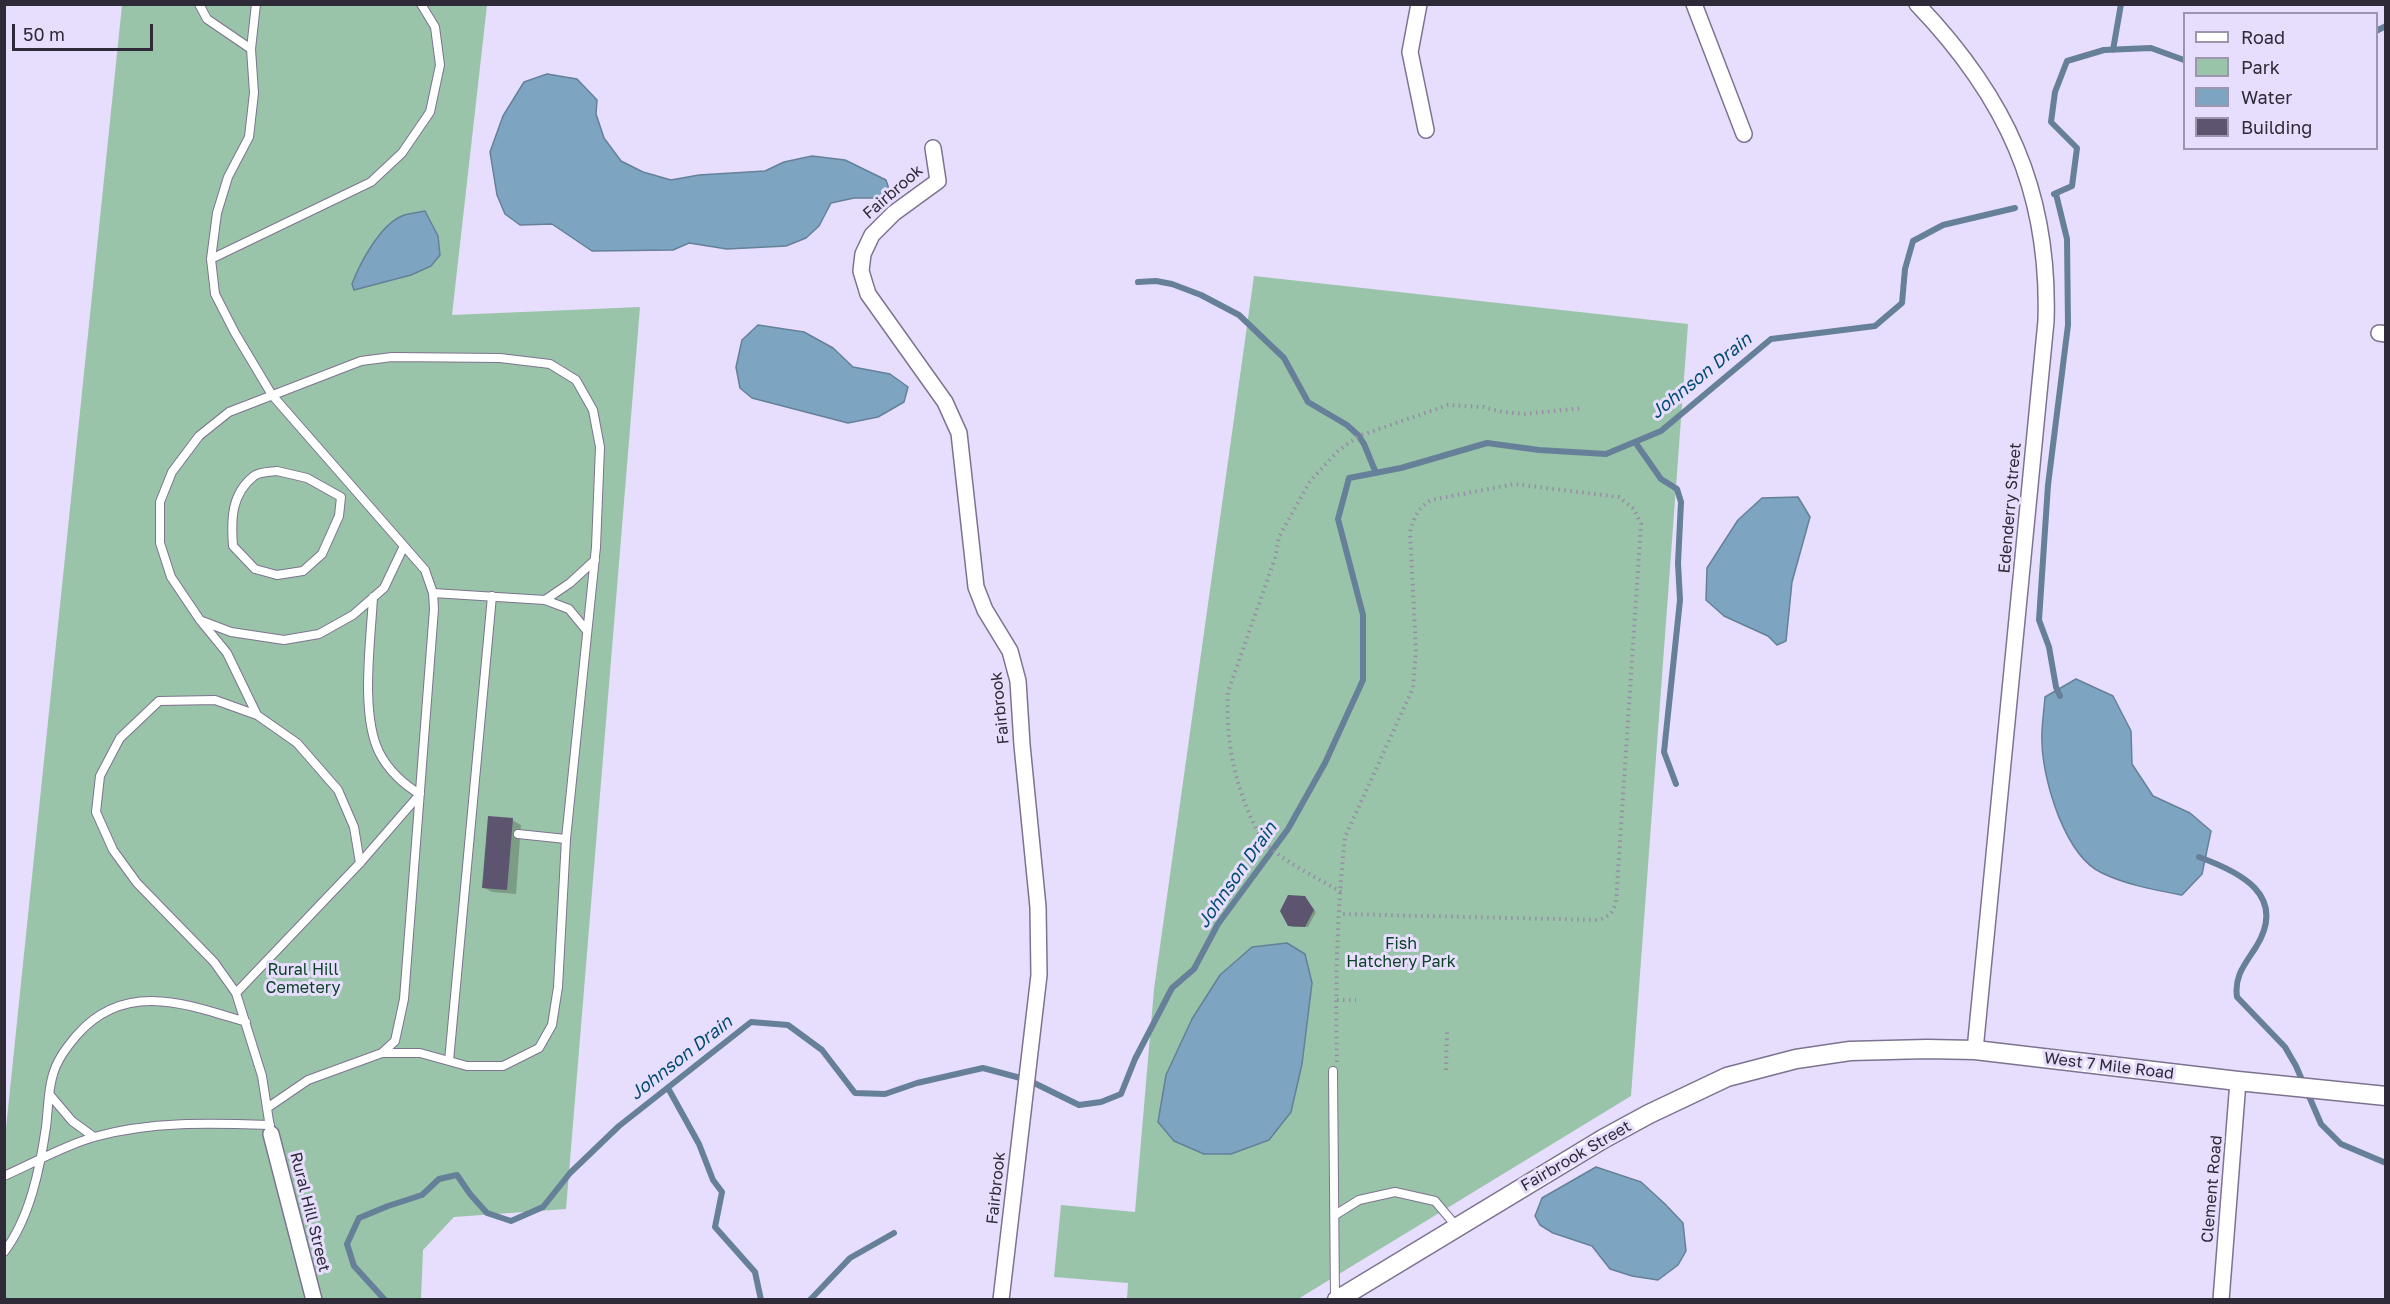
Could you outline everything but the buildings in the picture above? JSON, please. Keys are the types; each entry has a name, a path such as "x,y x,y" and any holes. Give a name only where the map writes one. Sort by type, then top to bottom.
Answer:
{"street":[{"path":"1419,4 1410,52 1426,130"},
{"path":"1694,4 1744,134"},
{"name":"Edenderry Street","path":"1917,4 1944,32 1976,73 2009,130 2032,190 2042,237 2047,293 2044,345 1976,1050"},
{"name":"Fairbrook","path":"933,147 938,182 894,213 872,235 862,254 861,271 868,294 955,419 966,483 976,587 985,610 1010,651 1016,673 1038,907 1038,975 1001,1299"},
{"name":"West 7 Mile Road","path":"1832,1054 1927,1048 1976,1050 2385,1096"},
{"name":"Fairbrook Street","path":"1336,1299 1603,1139 1649,1114 1727,1077 1796,1059 1832,1054"},
{"name":"Clement Road","path":"2221,1299 2238,1081"},
{"name":"Rural Hill Street","path":"271,1130 314,1299"}],"lane":[{"path":"199,4 207,18 251,49"},
{"path":"256,4 251,49 254,93 249,137 225,186 217,213 211,259 215,294 272,395 424,570 433,593 434,609 404,999 395,1041 382,1053"},
{"path":"211,259 370,182 402,153 430,112 440,65 435,27 421,4"},
{"path":"257,715 227,653 200,621 171,577 160,543 160,502 172,472 199,436 229,412 361,361 382,358 500,358 550,364 576,380 593,410 600,447 595,560 566,838 558,987 552,1024 539,1048 503,1066 467,1066 420,1053 382,1053 308,1080 267,1108"},
{"path":"341,497 339,516 322,554 303,571 277,575 255,569 233,546 231,516 240,492 255,475 277,471 307,478 341,497 357,492"},
{"path":"200,621 231,632 284,640 319,634 353,615 384,588 404,546"},
{"path":"545,600 570,583 595,560"},
{"path":"433,593 545,600 569,609 587,631"},
{"path":"449,1061 492,596"},
{"path":"373,597 369,714 379,752 396,776 420,794"},
{"path":"4,1176 93,1137 124,1131 180,1123 271,1130 262,1076 236,993 214,962 137,883 113,850 96,812 100,776 120,738 159,702 215,700 257,715 297,743 338,790 354,827 360,864"},
{"path":"236,993 360,864 420,794"},
{"path":"518,834 566,838"},
{"path":"4,1252 11,1243 25,1210 41,1159 52,1078 63,1052 84,1027 109,1010 139,1000 180,1003 246,1022"},
{"path":"1335,1071 1336,1299"},
{"path":"50,1095 72,1121 93,1137"},
{"path":"1335,1215 1359,1200 1395,1192 1435,1201 1457,1227"}],"path":[{"path":"1341,892 1284,858 1263,840 1246,808 1229,744 1226,714 1228,692 1275,558 1279,537 1310,481 1339,450 1359,436 1448,405 1483,407 1524,414 1582,408"},
{"path":"1335,1071 1340,914 1345,837 1413,688 1416,650 1410,532 1413,518 1422,505 1431,500 1514,484 1618,497 1634,509 1641,524 1616,902 1613,911 1606,918 1598,920 1340,914"},
{"path":"1337,999 1356,1000"},
{"path":"1446,1070 1447,1031"}],"green space":[{"name":"Rural Hill Cemetery","path":"122,5 487,5 452,315 640,307 566,1209 454,1217 423,1250 421,1299 5,1299 5,1138"},
{"name":"Fish Hatchery Park","path":"1254,276 1688,324 1631,1096 1298,1299 1127,1299 1128,1283 1054,1277 1061,1205 1135,1212 1154,989"}],"water":[{"path":"547,74 577,79 597,100 596,114 604,138 621,161 643,172 671,180 699,175 765,171 784,162 812,156 845,160 886,180 889,189 877,198 854,198 831,203 819,226 806,238 786,246 727,249 689,243 673,250 592,251 552,224 520,225 505,214 497,195 490,152 503,116 524,82"},
{"path":"425,211 438,236 440,255 431,266 411,275 354,290 352,284 360,266 386,227 402,216"},
{"path":"758,325 804,332 833,348 853,367 890,374 908,387 904,402 878,417 848,423 752,398 740,388 736,367 742,340"},
{"path":"1798,497 1810,517 1792,582 1786,641 1777,645 1768,636 1724,616 1706,600 1707,568 1738,520 1762,498"},
{"path":"2076,679 2113,696 2131,731 2132,764 2153,796 2190,813 2211,831 2202,874 2182,895 2131,884 2102,873 2089,864 2077,851 2058,816 2043,759 2042,732 2045,697"},
{"path":"1287,943 1305,954 1312,983 1302,1064 1291,1112 1269,1140 1231,1154 1204,1154 1174,1141 1158,1122 1166,1075 1192,1019 1220,975 1252,947"},
{"path":"1596,1167 1641,1182 1683,1223 1686,1251 1678,1265 1658,1280 1632,1276 1610,1269 1592,1246 1553,1233 1540,1225 1535,1216 1542,1198"}],"waterway":[{"path":"2113,50 2121,4"},
{"name":"Johnson Drain","path":"2378,30 2386,26"},
{"name":"Johnson Drain","path":"2054,194 2072,186 2077,148 2051,122 2055,92 2067,61 2104,50 2151,48 2183,60"},
{"path":"2056,194 2067,239 2068,325 2048,485 2039,620 2049,647 2056,687 2060,696"},
{"name":"Johnson Drain","path":"385,1300 354,1266 347,1244 359,1218 422,1195 439,1179 457,1175 487,1213 511,1221 543,1207 570,1173 619,1126 751,1022 788,1025 822,1050 855,1093 885,1094 917,1083 983,1068 1028,1080 1079,1105 1101,1102 1121,1094 1135,1059 1172,988 1194,969 1218,924 1288,829 1325,763 1363,680 1363,615 1338,519 1349,478 1401,468 1487,443 1539,450 1606,454 1661,431 1771,339 1875,326 1902,303 1905,269 1913,241 1943,225 2015,208"},
{"path":"1138,282 1156,281 1172,284 1201,295 1239,315 1284,358 1308,402 1347,425 1358,435 1376,473"},
{"path":"1635,442 1661,479 1677,489 1681,502 1678,563 1680,600 1664,752 1676,784"},
{"path":"2199,857 2243,878 2255,888 2263,900 2266,913 2264,929 2239,976 2237,997 2285,1047 2296,1066 2321,1124 2341,1144 2386,1163"},
{"path":"668,1088 699,1144 713,1180 722,1192 715,1227 755,1272 761,1300"},
{"path":"810,1300 850,1258 894,1233"}]}
